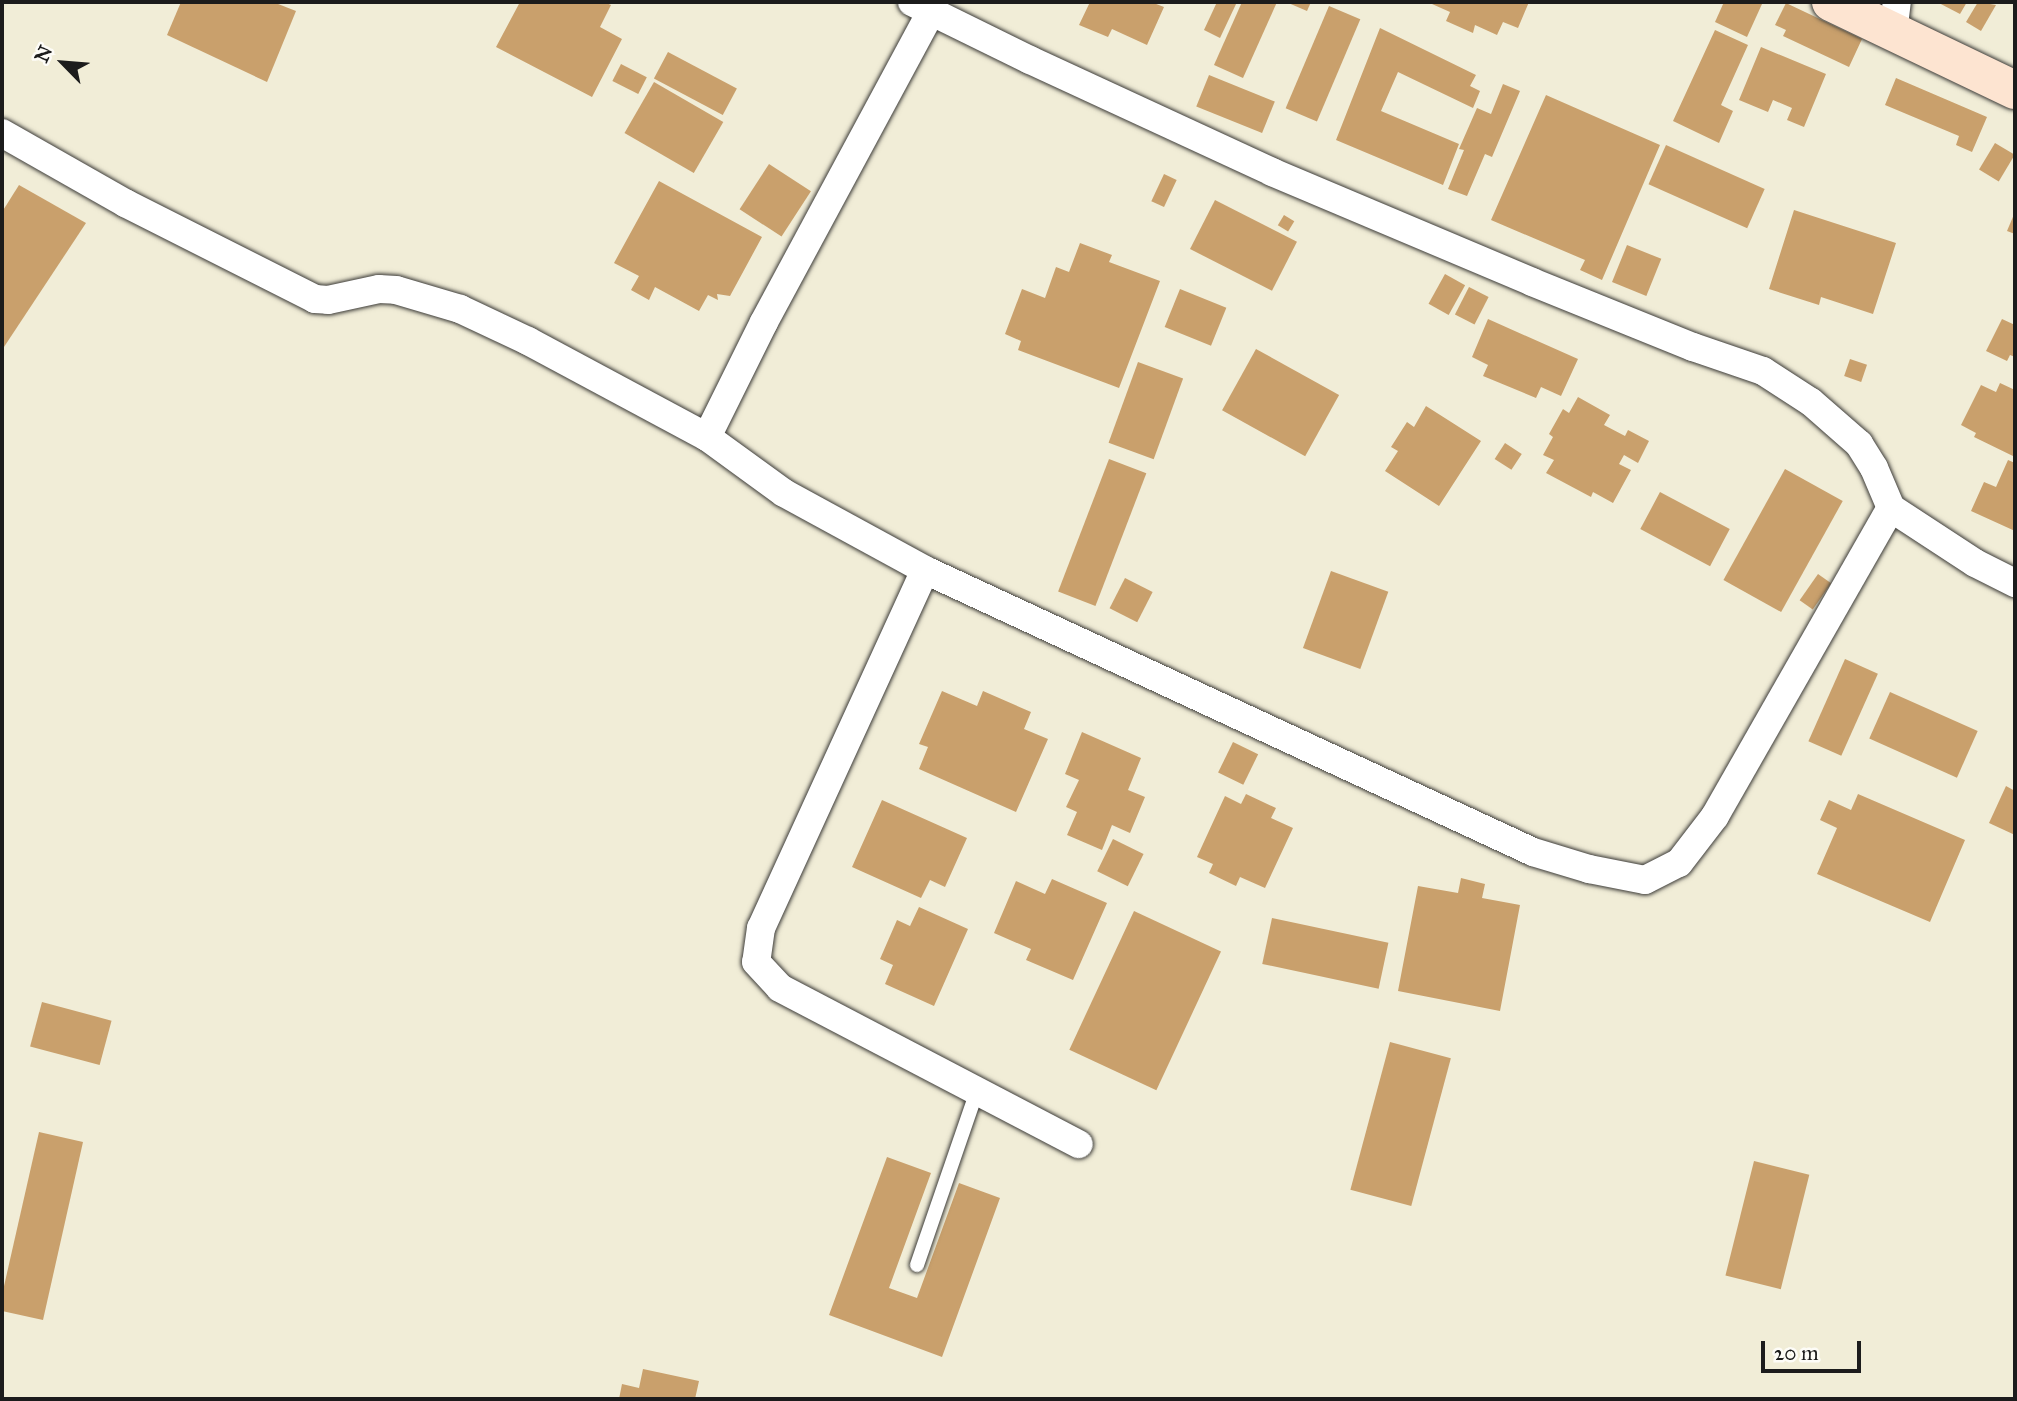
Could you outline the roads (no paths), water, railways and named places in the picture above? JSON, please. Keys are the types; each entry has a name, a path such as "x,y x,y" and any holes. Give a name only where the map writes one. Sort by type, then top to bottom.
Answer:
{"street":[{"path":"1831,2 1895,17 2015,90"},
{"path":"707,437 922,7 1296,182 1545,288 1693,347 1763,371 1811,402 1859,444 1874,468 1891,508 1975,563 2015,583"},
{"path":"2,132 125,203 315,299 328,300 388,289 460,309 528,341 707,437 783,493 925,570 1533,852 1588,869 1645,880 1679,863 1715,816 1891,508"},
{"path":"925,570 761,928 756,962 780,988 1079,1144"}],"lane":[{"path":"917,1265 977,1090"}]}
